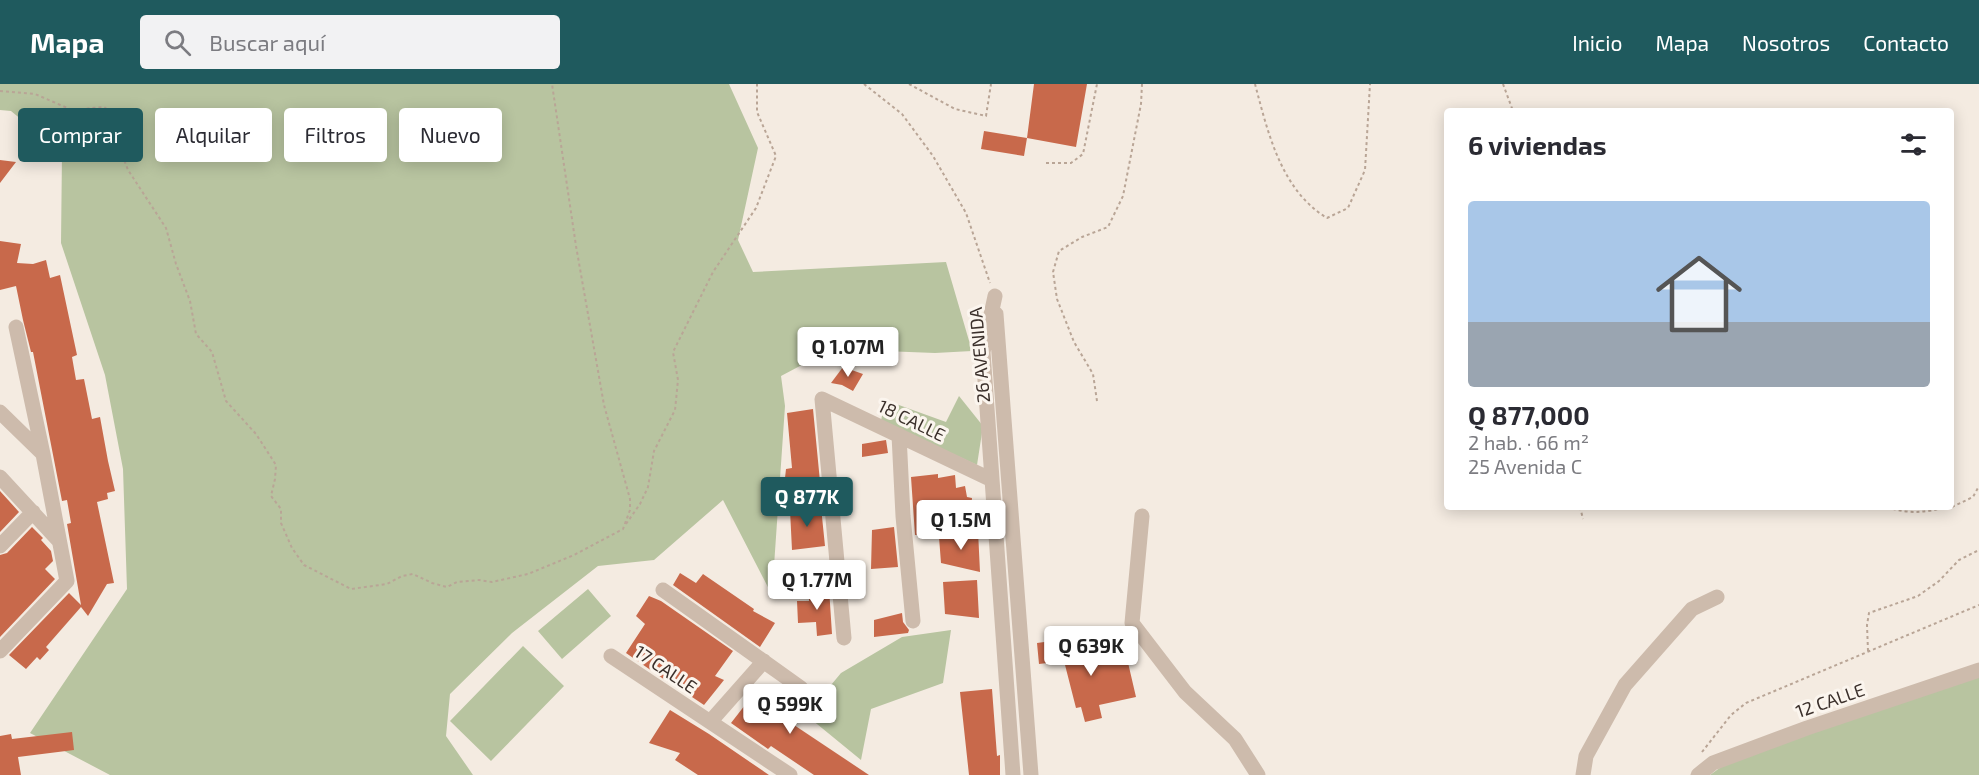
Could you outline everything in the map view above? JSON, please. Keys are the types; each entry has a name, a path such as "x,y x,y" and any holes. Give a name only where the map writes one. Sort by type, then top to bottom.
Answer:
{"street":[{"name":"26 AVENIDA","path":"995,296 983,352 1013,775"},
{"name":"26 AVENIDA","path":"995,296 1031,775"},
{"path":"0,651 66,581 44,454 16,327"},
{"name":"18 CALLE","path":"844,638 822,399 992,480"},
{"path":"0,412 44,454"},
{"path":"899,435 903,516 913,621"},
{"path":"0,477 59,541"},
{"path":"0,546 33,512"},
{"path":"1142,516 1132,623 1185,692 1235,739 1258,775"},
{"path":"663,590 801,688"},
{"path":"1583,775 1586,756 1625,685 1692,609 1717,597"},
{"name":"17 CALLE","path":"611,656 789,775"},
{"path":"710,722 764,661"},
{"name":"12 CALLE","path":"1698,775 1713,763 1806,728 1979,670"}],"path":[{"path":"552,84 576,246 604,405 630,499 630,510 623,529"},
{"path":"0,91 35,93 72,110 104,107 114,114 118,144 128,170 166,228 190,301 196,334 212,352 226,401 256,434 276,465 271,496 281,509 281,523 292,548 304,565 351,589 387,584 402,576 413,574 432,584 447,587 457,582 479,580 492,582 528,574 574,555 623,529 648,488 654,451 675,410 678,380 673,352 713,273 756,207 776,156 757,112 757,84"},
{"path":"864,84 902,114 933,156 966,213 995,296"},
{"path":"909,84 955,109 986,116 991,96 991,84"},
{"path":"1046,162 1071,163 1083,154 1097,84"},
{"path":"1096,401 1093,374 1074,342 1057,299 1053,272 1059,251 1082,237 1108,227 1123,196 1143,84"},
{"path":"1255,84 1267,129 1280,163 1300,197 1315,211 1327,218 1348,208 1365,170 1370,84"},
{"path":"1503,84 1513,108"},
{"path":"1954,505 1973,497 1979,486"},
{"path":"1581,510 1584,519"},
{"path":"1895,510 1921,513 1936,510"},
{"path":"1868,651 1869,613 1918,596 1939,581 1959,560 1979,550"},
{"path":"1697,758 1731,715 1746,703 1979,605"}],"green space":[{"path":"0,84 729,84 758,148 738,240 753,272 946,262 972,351 935,353 832,349 781,376 785,406 772,595 723,500 654,560 598,566 512,633 450,694 446,736 473,775 110,775 30,733 127,589 123,469 105,375 61,243 62,162 143,162 143,108 18,108 18,117 11,111 0,110"},
{"path":"959,396 983,426 977,465 881,421 885,400 946,422"},
{"path":"588,589 611,616 562,659 538,631"},
{"path":"951,630 943,683 871,709 861,760 806,715 841,673 902,637"},
{"path":"523,646 564,686 491,761 450,721"},
{"path":"1979,675 1979,775 1710,775 1721,767 1866,713"}],"building":[{"path":"1034,84 1087,84 1076,147 1027,138"},
{"path":"984,131 1027,138 1024,156 981,149"},
{"path":"0,160 16,162 0,183"},
{"path":"0,241 21,244 17,263 33,264 46,260 50,278 60,275 77,355 72,357 76,380 84,379 92,419 100,417 115,491 107,493 108,499 97,502 114,583 107,584 88,616 81,607 46,647 49,650 40,660 37,657 26,669 9,655 69,593 81,605 67,524 71,523 67,500 62,501 33,352 31,352 16,286 0,290"},
{"path":"843,367 863,374 853,391 842,385 831,383"},
{"path":"813,409 821,492 784,487 786,469 792,468 787,413"},
{"path":"886,440 888,453 862,457 862,444"},
{"path":"938,474 938,478 955,475 956,488 965,486 967,497 972,498 971,510 931,514 931,534 915,535 911,477"},
{"path":"0,491 19,512 0,532"},
{"path":"821,507 825,546 792,550 790,510"},
{"path":"32,527 51,551 53,561 45,569 55,579 0,637 0,555 7,553"},
{"path":"894,527 898,567 871,569 872,530"},
{"path":"978,531 980,572 941,563 939,537"},
{"path":"680,573 696,583 703,574 754,609 753,611 775,623 760,647 673,585"},
{"path":"977,580 979,618 945,614 943,582"},
{"path":"829,588 832,634 817,636 816,622 798,623 797,601 809,601 809,589"},
{"path":"649,596 661,601 733,651 715,676 724,680 704,705 692,697 693,695 665,680 626,653 645,624 636,616"},
{"path":"902,613 903,622 909,630 908,633 874,637 874,620"},
{"path":"1074,638 1077,665 1126,654 1136,697 1099,705 1102,718 1085,722 1081,707 1076,708 1064,661 1039,664 1037,643"},
{"path":"780,685 796,696 804,697 788,721 869,775 814,775 771,746 768,749 731,723 752,696 766,706"},
{"path":"992,689 997,756 1000,755 1000,775 969,775 960,692"},
{"path":"670,710 769,775 698,775 675,760 680,753 649,743"},
{"path":"72,732 74,750 18,757 21,775 0,775 0,736 11,734 12,739"}]}
